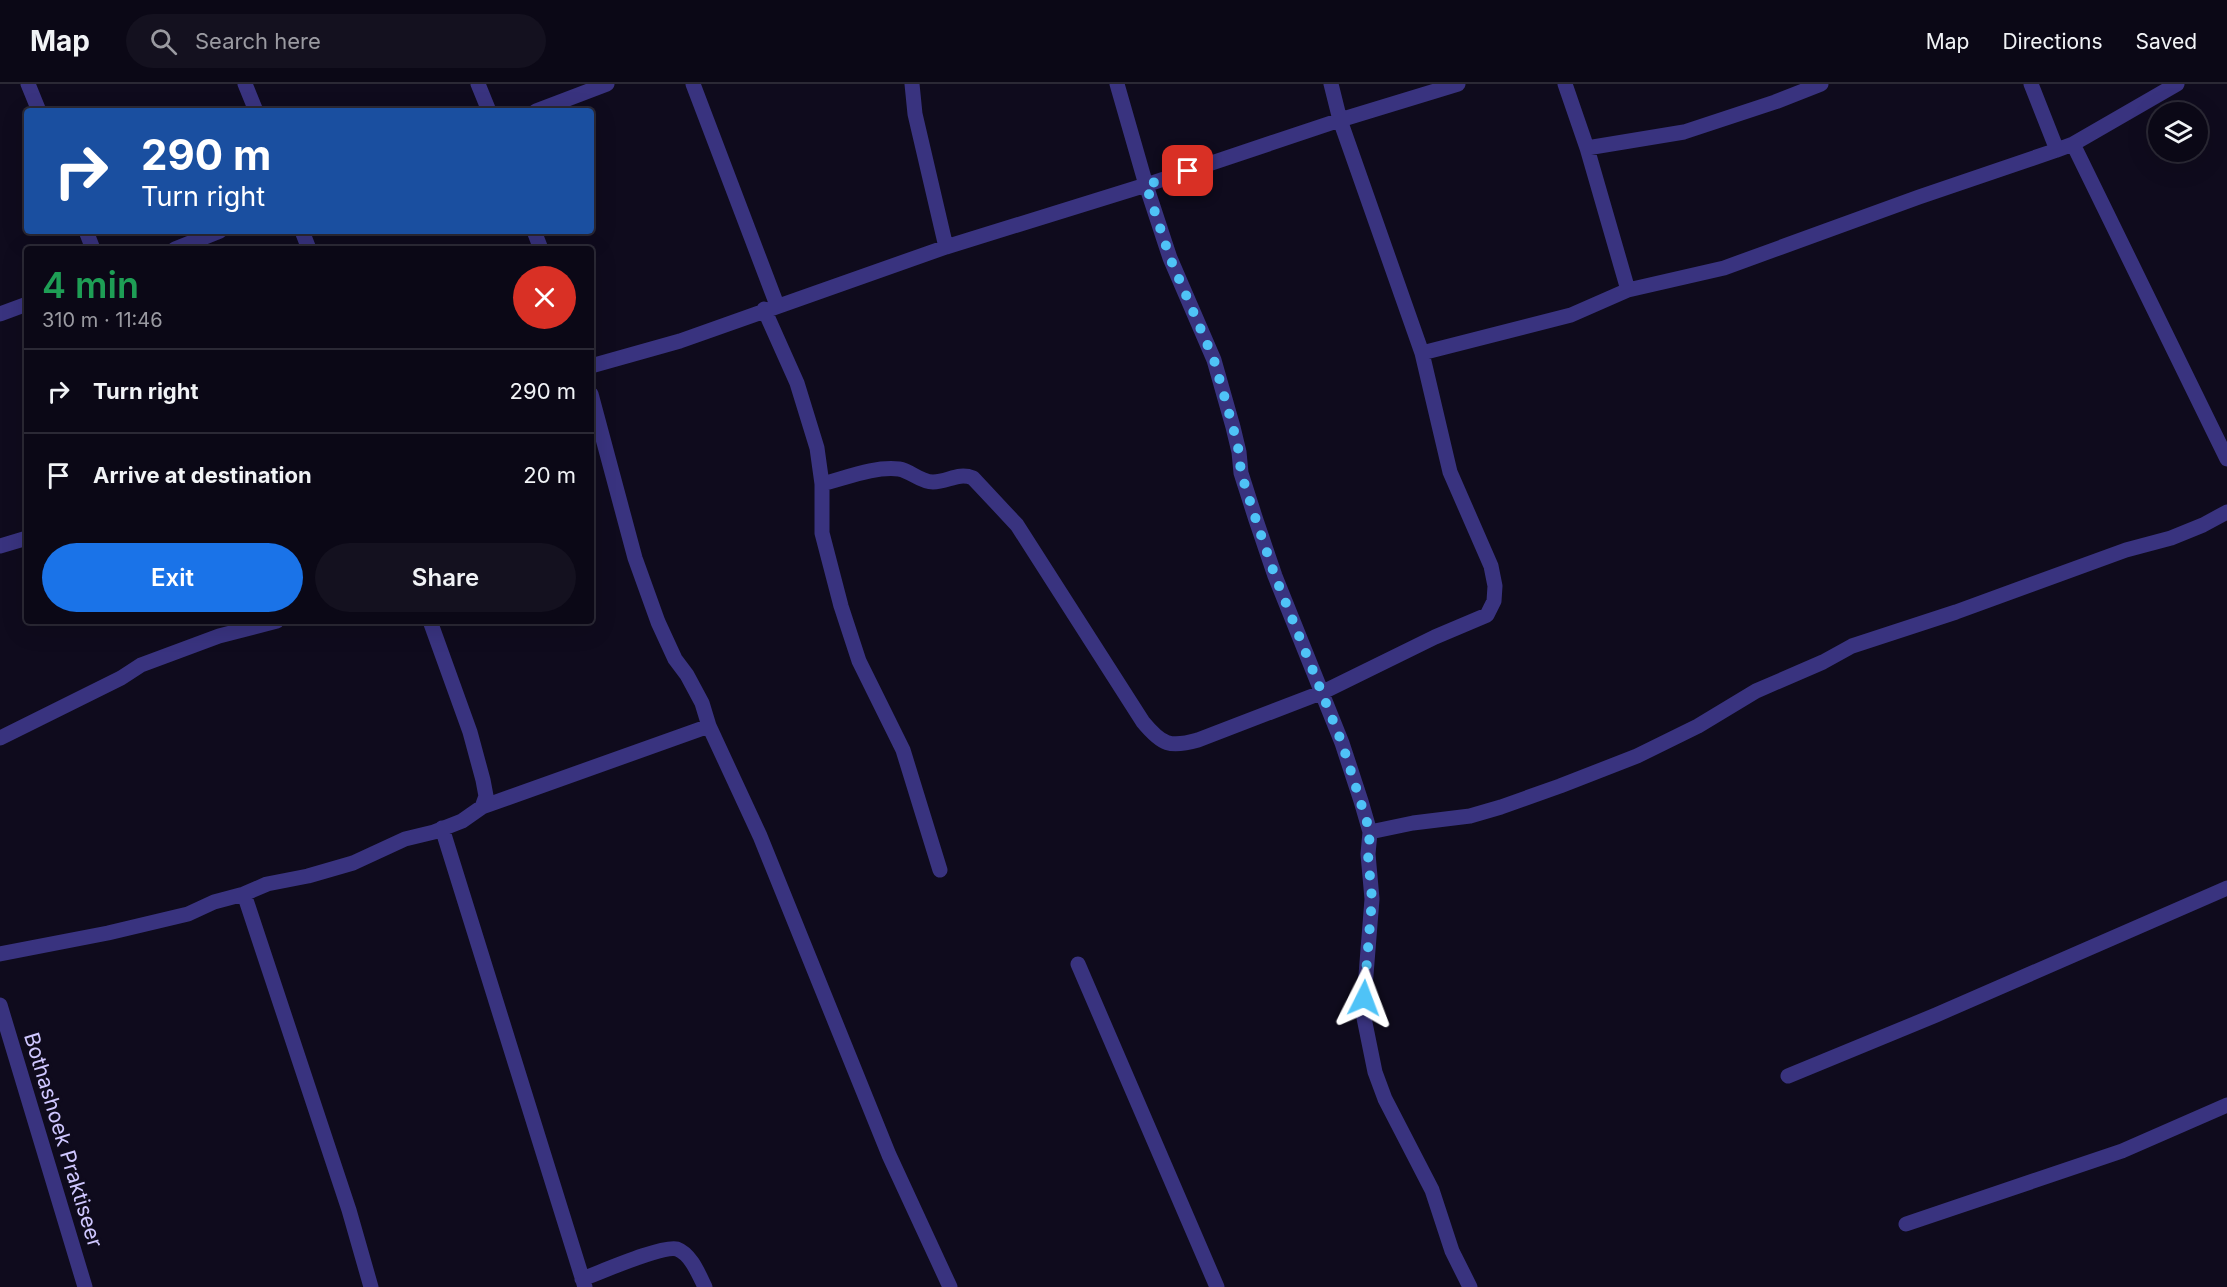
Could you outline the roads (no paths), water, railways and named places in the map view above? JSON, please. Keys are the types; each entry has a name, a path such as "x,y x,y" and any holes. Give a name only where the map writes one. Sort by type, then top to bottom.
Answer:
{"street":[{"path":"28,84 38,108"},
{"path":"245,84 255,108"},
{"path":"478,84 488,108"},
{"path":"544,108 607,84"},
{"path":"693,84 809,417 817,448 822,484 822,533 841,606 859,661 903,750 940,870"},
{"path":"912,84 915,114 946,247"},
{"path":"1117,84 1170,258 1214,360 1237,444 1241,473 1268,554 1342,743 1370,832 1368,855 1372,899 1363,1013 1375,1072 1385,1099 1432,1190 1463,1285"},
{"path":"822,484 885,468 901,469 929,482 939,482 965,475 973,478 1017,525 1143,722 1156,738 1168,744 1180,745 1198,741 1323,692 1487,615 1494,601 1495,586 1491,566 1450,472 1422,353 1340,120 1330,84"},
{"path":"594,365 680,341 946,247 1458,84"},
{"path":"1565,84 1587,148 1628,290"},
{"path":"1587,148 1684,132 1821,84"},
{"path":"2031,84 2057,150"},
{"path":"1422,353 1571,315 1628,290 1724,268 2057,150 2073,144 2177,84"},
{"path":"2073,144 2227,459"},
{"path":"182,246 212,234"},
{"path":"0,314 24,305"},
{"path":"594,405 635,558 658,622 675,659 687,675 702,703 709,726 760,836 889,1155 950,1287"},
{"path":"1370,832 1413,823 1470,816 1560,786 1637,756 1698,726 1756,691 1823,662 1852,646 1956,612 2126,550 2171,538 2227,512"},
{"path":"0,546 24,539"},
{"path":"0,738 151,661 230,632 265,624"},
{"path":"431,624 470,732 486,796 482,807"},
{"path":"0,954 169,920 267,884 308,876 353,863 405,839 462,821 482,807 709,726"},
{"path":"442,828 584,1283 660,1250 677,1250 690,1261 705,1287"},
{"path":"1788,1076 1947,1010 2227,888"},
{"path":"244,894 349,1210 371,1287"},
{"path":"1078,964 1217,1287"},
{"name":"Bothashoek Praktiseer","path":"0,1005 85,1287"},
{"path":"1906,1224 2122,1151 2227,1105"}]}
